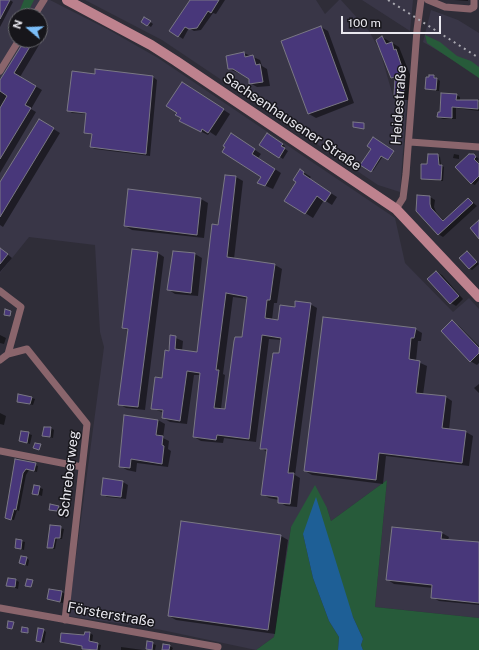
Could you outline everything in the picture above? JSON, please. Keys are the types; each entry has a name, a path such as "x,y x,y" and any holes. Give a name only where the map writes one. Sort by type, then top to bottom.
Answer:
{"main road":[{"name":"Sachsenhausener Straße","path":"67,0 151,45 396,209 479,297"}],"street":[{"name":"Heidestraße","path":"396,209 403,198 410,142 417,30 421,0"},
{"path":"428,0 445,7 470,9 474,7 474,0"},
{"path":"0,71 15,48"},
{"path":"410,142 479,147"},
{"path":"0,291 21,308 8,354 0,360"},
{"name":"Schreberweg","path":"8,354 27,349 87,424 65,620"},
{"path":"0,450 82,467"},
{"name":"Försterstraße","path":"0,608 218,647"}],"shaded area":[{"path":"0,0 50,0 109,30 158,58 395,218 405,263 453,312 469,298 479,309 479,618 375,607 387,480 331,521 327,508 291,527 274,637 256,650 157,629 68,616 104,347 100,332 95,245 29,237 0,273"},
{"path":"85,0 316,0 325,14 339,0 341,0 369,31 380,51 393,96 407,97 400,192 378,185 162,40"},
{"path":"362,0 413,0 410,31"},
{"path":"431,10 458,20 479,33 479,75 423,42"}],"green space":[{"path":"24,0 34,0 30,8 21,8"},
{"path":"425,35 440,42 457,56 471,61 479,67 479,78 427,43"},
{"path":"387,480 375,607 479,618 479,650 363,650 361,645 363,639 353,617 303,534 313,578 329,621 339,637 338,650 256,650 274,637 291,527 315,485 327,508 331,521"}],"water":[{"path":"316,497 353,617 363,639 361,645 363,650 338,650 339,637 329,621 313,578 303,534"}],"building":[{"path":"0,0 10,0 0,19"},
{"path":"190,0 219,0 211,13 208,11 197,28 189,29 185,27 178,37 169,31"},
{"path":"144,17 151,21 147,26 141,22"},
{"path":"321,26 348,100 308,114 281,41"},
{"path":"382,36 386,44 392,42 394,50 396,49 404,73 404,96 394,96 395,77 391,78 376,40"},
{"path":"20,48 29,48 14,73 36,86 25,105 31,108 0,159 0,108 7,96 0,91 0,80"},
{"path":"244,52 245,57 253,55 256,65 260,64 263,82 249,84 249,79 233,69 228,69 226,56"},
{"path":"95,69 153,76 146,154 90,147 92,134 84,133 86,113 67,111 72,71 95,74"},
{"path":"429,75 434,75 434,78 437,78 436,90 425,89 426,77 429,77"},
{"path":"182,82 224,109 208,133 202,129 201,132 179,121 181,118 175,115 177,113 166,106"},
{"path":"441,93 457,94 456,100 478,100 478,109 452,107 452,118 437,117 438,112 440,112"},
{"path":"39,119 54,128 0,217 0,182"},
{"path":"353,122 364,123 364,129 353,127"},
{"path":"231,133 255,149 252,154 275,169 265,186 257,183 261,177 222,152 225,147 223,146"},
{"path":"267,133 283,144 281,146 285,148 279,158 259,145"},
{"path":"373,137 394,151 388,160 381,156 371,172 360,165 371,149 367,146"},
{"path":"428,154 438,154 439,165 442,165 441,180 421,179 421,164 427,164"},
{"path":"469,154 474,154 476,157 474,159 479,164 479,176 471,184 455,167"},
{"path":"300,169 304,172 303,174 331,193 325,202 317,196 305,214 284,201 296,182 293,180"},
{"path":"225,175 236,176 227,257 275,264 270,300 267,300 265,318 278,320 280,305 295,307 295,301 311,303 288,473 294,473 290,504 278,503 278,497 261,495 267,449 260,449 273,353 279,353 281,338 262,335 249,439 217,435 216,440 193,437 200,373 187,371 180,421 162,418 163,410 151,409 155,377 162,378 165,350 169,351 170,335 176,336 175,349 197,352 212,224 218,225","holes":["226,293 247,297 242,337 235,337 234,341 225,409 214,408 219,370 216,370"]},
{"path":"128,189 201,198 197,235 124,226"},
{"path":"417,195 430,196 431,208 443,221 468,198 473,203 438,235 416,211"},
{"path":"479,220 479,239 470,228"},
{"path":"0,248 8,254 0,264"},
{"path":"132,249 158,252 138,407 118,405 128,329 122,328"},
{"path":"173,251 195,253 191,293 167,290"},
{"path":"467,251 477,262 469,269 459,258"},
{"path":"436,271 459,296 450,304 427,279"},
{"path":"5,309 11,311 10,316 4,315"},
{"path":"323,317 416,328 414,338 411,338 409,359 420,361 416,393 446,396 442,428 466,431 462,463 379,453 376,480 304,471"},
{"path":"452,320 479,348 479,353 470,362 441,331"},
{"path":"18,394 32,397 30,404 17,402"},
{"path":"124,415 158,420 156,435 163,436 162,445 164,446 162,464 131,459 130,468 119,467"},
{"path":"44,427 51,427 50,437 42,436"},
{"path":"21,431 29,432 27,443 19,441"},
{"path":"35,443 41,444 39,450 33,448"},
{"path":"15,459 36,463 34,471 26,469 23,473 16,510 14,509 11,520 5,518"},
{"path":"103,478 123,481 121,497 101,495"},
{"path":"34,485 40,486 38,495 32,494"},
{"path":"50,504 59,506 57,511 49,510"},
{"path":"181,521 281,535 268,630 168,616"},
{"path":"50,525 61,526 60,538 55,538 53,548 47,548"},
{"path":"392,527 442,532 441,539 479,542 479,603 431,598 432,585 386,580"},
{"path":"16,539 22,540 21,549 15,548"},
{"path":"21,556 27,557 25,565 19,563"},
{"path":"8,578 16,579 15,587 6,586"},
{"path":"27,579 33,580 31,587 25,586"},
{"path":"49,589 62,591 60,602 47,599"},
{"path":"8,621 14,622 12,629 7,628"},
{"path":"22,627 28,628 28,633 21,632"},
{"path":"38,628 44,629 41,642 36,641"},
{"path":"85,632 90,632 89,641 98,643 97,650 82,649 82,646 60,642 61,633 84,635"},
{"path":"147,641 153,642 152,650 146,649"},
{"path":"163,644 170,645 169,650 162,650"}],"railway":[{"path":"388,0 479,58"}]}
